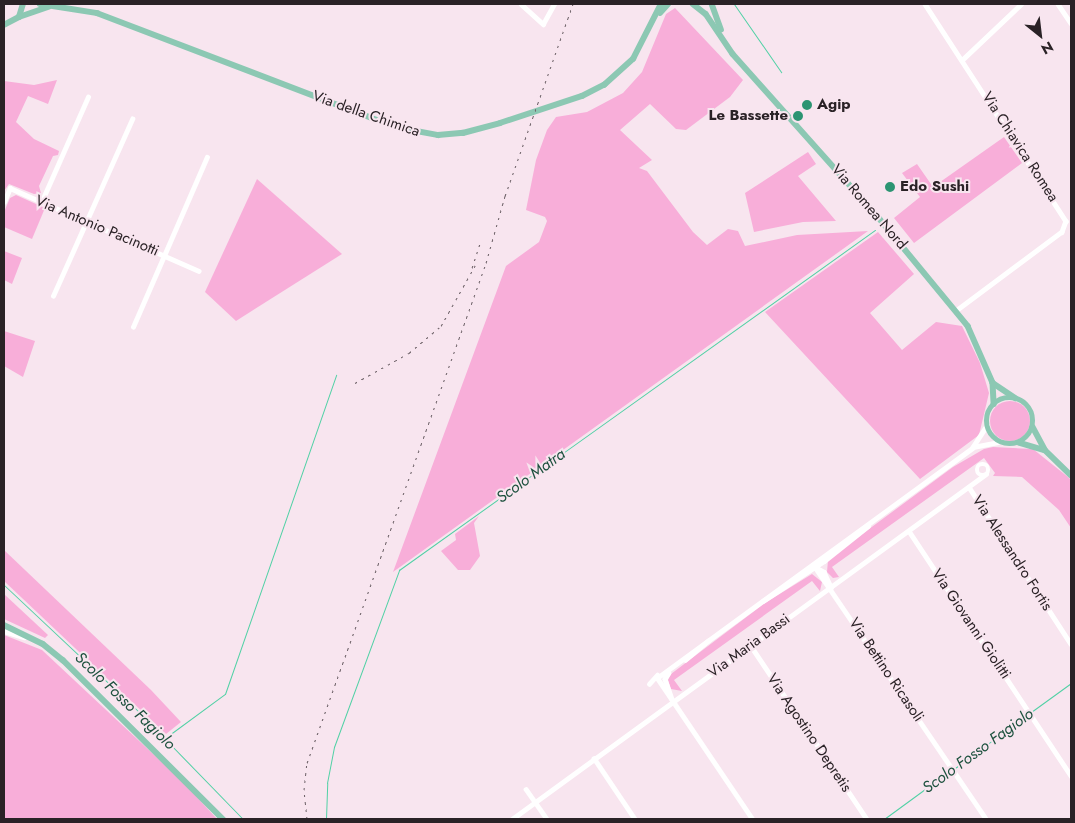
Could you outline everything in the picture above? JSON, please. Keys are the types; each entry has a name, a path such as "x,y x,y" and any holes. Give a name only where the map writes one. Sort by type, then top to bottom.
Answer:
{"main road":[{"path":"19,16 23,4"},
{"name":"Via della Chimica","path":"40,4 76,8 115,19 395,127 426,135 453,135 500,123 590,93 624,69 653,22 661,4"},
{"name":"Via della Chimica","path":"653,22 668,4"},
{"name":"Via Romea Nord","path":"693,4 706,14 727,44 968,326 993,383 994,404"},
{"name":"Via Romea Nord","path":"712,4 727,44"},
{"name":"Via della Chimica","path":"4,26 19,16 54,6"},
{"path":"993,383 1029,407 1033,427 1045,450 1071,475"},
{"path":"1015,398 994,404 987,415 987,425 998,442 1009,445 1020,443 1030,436 1033,427"},
{"path":"1020,443 1045,450"},
{"path":"4,625 43,644 73,668 223,819"}],"street":[{"path":"520,4 543,24 554,4"},
{"name":"Via Chiavica Romea","path":"925,4 1063,212 1066,226 1062,232 956,311"},
{"path":"962,60 1021,4"},
{"path":"1058,4 1071,23"},
{"path":"41,203 88,97"},
{"path":"53,296 132,119"},
{"path":"133,328 207,157"},
{"name":"Via Antonio Pacinotti","path":"4,202 10,188 199,271"},
{"path":"658,685 649,684 650,680 972,448 987,425"},
{"path":"972,448 998,442"},
{"name":"Via Maria Bassi","path":"512,819 534,801 751,646 986,474"},
{"name":"Via Alessandro Fortis","path":"969,487 1071,644"},
{"path":"754,606 824,561 872,521"},
{"name":"Via Giovanni Giolitti","path":"909,530 1071,776"},
{"path":"780,586 815,567 815,564 845,539"},
{"path":"824,561 824,572 831,587"},
{"path":"815,567 824,572"},
{"name":"Via Bettino Ricasoli","path":"815,567 819,576 831,587 986,819"},
{"path":"808,572 819,576"},
{"path":"4,632 43,644"},
{"path":"713,636 665,676 666,684 673,700 752,819"},
{"name":"Via Agostino Depretis","path":"751,646 868,819"},
{"path":"673,700 658,685 657,678 688,652"},
{"path":"594,758 635,819"},
{"path":"526,789 547,819"}],"shaded area":[{"path":"675,8 743,80 730,97 686,130 676,129 650,104 620,130 652,160 639,168 647,171 693,232 707,245 728,229 738,231 745,246 797,235 868,231 393,572 506,266 539,242 547,221 545,217 526,210 536,160 547,130 556,117 587,112 623,93 642,72 666,14"},
{"path":"57,80 48,104 28,96 16,122 34,139 59,151 58,155 53,156 39,186 41,193 34,194 9,184 4,191 4,81 34,85"},
{"path":"1004,137 1022,163 914,243 894,218 920,197 902,173 917,164 933,187"},
{"path":"808,152 816,164 798,176 836,221 803,222 754,232 745,193"},
{"path":"257,179 342,254 236,321 205,292"},
{"path":"16,195 45,208 32,239 4,227 4,212 10,198"},
{"path":"878,232 914,274 870,313 902,350 936,322 962,326 980,363 989,393 979,435 920,479 765,312"},
{"path":"4,251 22,258 12,284 4,280"},
{"path":"4,331 35,341 23,377 4,366"},
{"path":"1014,401 1021,404 1027,410 1030,421 1029,429 1021,438 1014,441 1006,441 999,438 991,429 990,417 993,410 1002,402"},
{"path":"993,447 1033,449 1071,480 1071,528 1059,510 1022,477 993,476 995,473 984,458 832,567 839,577 833,578 827,572 828,560 865,532 953,467 984,449"},
{"path":"479,516 474,523 480,556 470,570 458,570 441,551 456,540 455,534"},
{"path":"4,550 151,690 181,722 166,734 4,581"},
{"path":"812,574 822,582 820,591 812,581 674,680 682,691 671,689 668,680 671,674 765,603"},
{"path":"4,594 48,635 45,638 4,619"},
{"path":"4,635 42,650 182,781 217,819 4,819"}],"waterway":[{"name":"Scolo Matra","path":"734,4 781,72"},
{"name":"Scolo Matra","path":"326,819 327,783 334,747 399,570 875,230"},
{"path":"165,738 225,694 336,375"},
{"name":"Scolo Fosso Fagiolo","path":"4,585 132,705 243,819"},
{"name":"Scolo Fosso Fagiolo","path":"1031,712 1071,683"},
{"name":"Scolo Fosso Fagiolo","path":"955,768 1028,714"},
{"name":"Scolo Fosso Fagiolo","path":"884,819 951,770"}],"railway":[{"path":"307,819 304,790 307,763 486,263 505,196 573,4"},
{"path":"472,268 480,244"},
{"path":"355,383 409,353 441,326 477,262"}],"place":[{"name":"Agip","path":"807,105"},
{"name":"Le Bassette","path":"798,116"},
{"name":"Edo Sushi","path":"890,187"}]}
